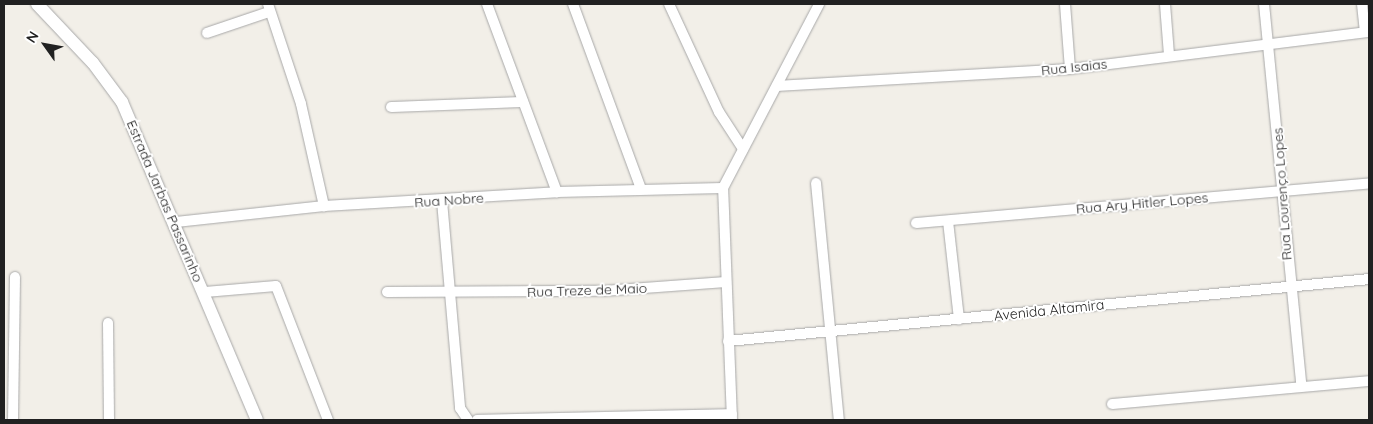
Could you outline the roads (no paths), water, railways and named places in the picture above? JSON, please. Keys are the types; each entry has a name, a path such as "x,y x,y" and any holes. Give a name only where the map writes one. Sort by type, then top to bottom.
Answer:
{"street":[{"name":"Estrada Jarbas Passarinho","path":"37,4 93,63 122,102 176,222 257,420"},
{"path":"486,4 557,192"},
{"path":"573,4 641,189"},
{"path":"669,4 719,112 743,149"},
{"path":"477,420 732,417 723,188 819,4"},
{"path":"1065,4 1070,69"},
{"path":"1165,4 1169,55"},
{"name":"Rua Lourenço Lopes","path":"1264,4 1283,190 1289,287 1301,384"},
{"path":"1362,4 1367,32"},
{"path":"207,33 268,8 301,104 324,206"},
{"name":"Rua Isaias","path":"777,86 1070,69 1169,55 1367,32"},
{"path":"391,107 523,102"},
{"name":"Rua Ary Hitler Lopes","path":"916,223 948,222 1369,182"},
{"path":"816,183 839,420"},
{"name":"Rua Nobre","path":"176,222 324,206 442,201 557,192 723,188"},
{"path":"442,201 460,408 468,420"},
{"path":"948,222 959,319"},
{"path":"13,420 15,277"},
{"name":"Avenida Altamira","path":"728,341 1369,279"},
{"name":"Rua Treze de Maio","path":"387,292 603,291 726,282"},
{"path":"205,292 276,286 328,420"},
{"path":"108,323 109,420"},
{"path":"1112,404 1301,384 1369,381"}]}
